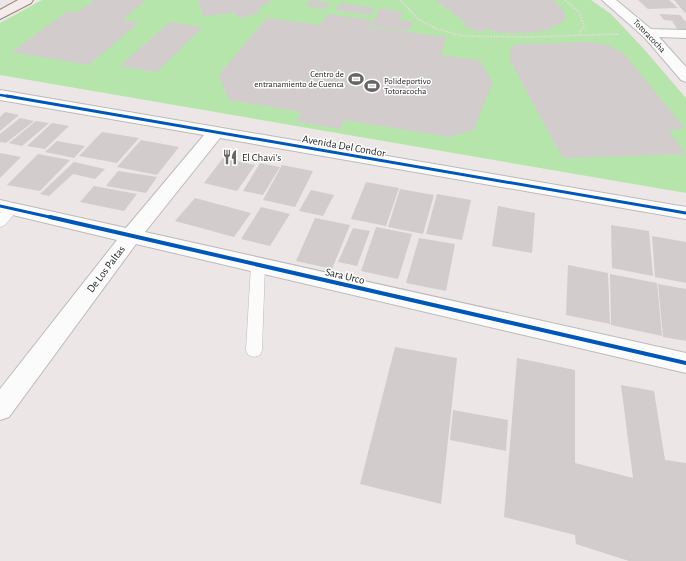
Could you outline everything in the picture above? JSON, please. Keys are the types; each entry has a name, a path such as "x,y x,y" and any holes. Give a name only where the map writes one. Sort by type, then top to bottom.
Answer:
{"main road":[{"path":"2,8 27,0"}],"street":[{"name":"Totoracocha","path":"608,0 624,11 649,33 686,77"},
{"path":"649,33 686,34"},
{"name":"Avenida Del Condor","path":"0,95 686,213"},
{"name":"De Los Paltas","path":"0,409 131,236 216,132"},
{"name":"Sara Urco","path":"4,212 131,236 686,363"}],"lane":[{"path":"254,350 258,265"}],"path":[{"path":"400,0 418,19 437,29 463,36 521,37 649,33"},
{"path":"565,0 579,12 584,26 579,34"}],"green space":[{"name":"Polideportivo Totoracocha","path":"42,0 591,0 611,14 644,49 686,98 686,193 0,75 0,23"}],"building":[{"path":"95,0 146,0 123,20 140,22 89,65 12,52 68,11 76,13"},
{"path":"198,0 274,0 257,9 262,12 240,18 235,13 204,16"},
{"path":"311,0 330,3 325,9 305,6"},
{"path":"435,0 553,0 562,7 565,14 565,19 548,30 527,33 504,33 485,29 481,32 462,25 467,23"},
{"path":"638,0 669,0 678,8 648,9"},
{"path":"674,0 686,0 686,13 685,13"},
{"path":"341,3 375,8 370,15 335,10"},
{"path":"381,8 403,12 400,20 414,22 408,31 370,26"},
{"name":"Centro de entranamiento de Cuenca","path":"328,14 372,20 368,27 447,37 441,55 480,60 493,82 474,130 449,137 345,120 340,129 296,121 302,112 229,100 219,75 267,18 320,25"},
{"path":"659,14 680,15 686,22 686,31 678,30 672,21 676,21 664,20"},
{"path":"170,22 203,27 157,72 120,66"},
{"path":"590,42 608,45 624,53 685,128 669,131 686,154 563,158 510,60 511,48 518,44"},
{"path":"5,112 19,115 0,131 0,117"},
{"path":"20,118 34,121 6,143 0,142 0,134"},
{"path":"36,121 49,123 22,146 9,143"},
{"path":"52,123 69,126 45,149 27,146"},
{"path":"102,132 139,138 117,163 79,156"},
{"path":"141,140 179,147 157,175 117,167"},
{"path":"57,141 85,146 74,158 45,152"},
{"path":"0,153 21,157 0,178"},
{"path":"38,154 70,160 40,191 7,185"},
{"path":"223,158 255,165 237,191 204,183"},
{"path":"74,162 105,169 95,179 73,174 49,196 40,194"},
{"path":"260,163 280,167 263,195 243,191"},
{"path":"282,165 313,171 295,207 263,200"},
{"path":"118,171 157,177 146,193 106,186"},
{"path":"366,182 399,188 386,226 351,219"},
{"path":"94,186 137,194 124,211 80,202"},
{"path":"400,189 434,195 423,234 388,227"},
{"path":"311,190 334,195 323,216 299,211"},
{"path":"437,194 471,200 462,240 426,234"},
{"path":"195,198 251,213 234,237 175,221"},
{"path":"498,206 535,213 532,253 492,246"},
{"path":"261,207 290,214 270,246 241,239"},
{"path":"315,218 350,225 332,269 296,261"},
{"path":"611,225 649,231 653,276 612,268"},
{"path":"376,227 412,234 398,279 361,271"},
{"path":"353,228 370,231 357,266 338,262"},
{"path":"652,236 686,242 686,283 655,277"},
{"path":"419,238 455,244 446,291 406,283"},
{"path":"568,265 608,273 610,324 566,315"},
{"path":"610,274 657,283 662,336 611,325"},
{"path":"658,284 686,289 686,341 663,337"},
{"path":"395,347 457,358 441,504 360,484"},
{"path":"517,358 575,370 575,463 633,478 621,385 654,391 665,460 686,463 686,561 629,561 576,544 575,535 504,517"},
{"path":"453,410 508,420 506,451 450,440"}],"cycle path":[{"path":"0,95 686,213"},
{"path":"0,206 686,363"}],"place":[{"name":"Centro de entranamiento de Cuenca","path":"356,79"},
{"name":"Polideportivo Totoracocha","path":"372,86"},
{"name":"El Chavi's","path":"230,157"}]}
